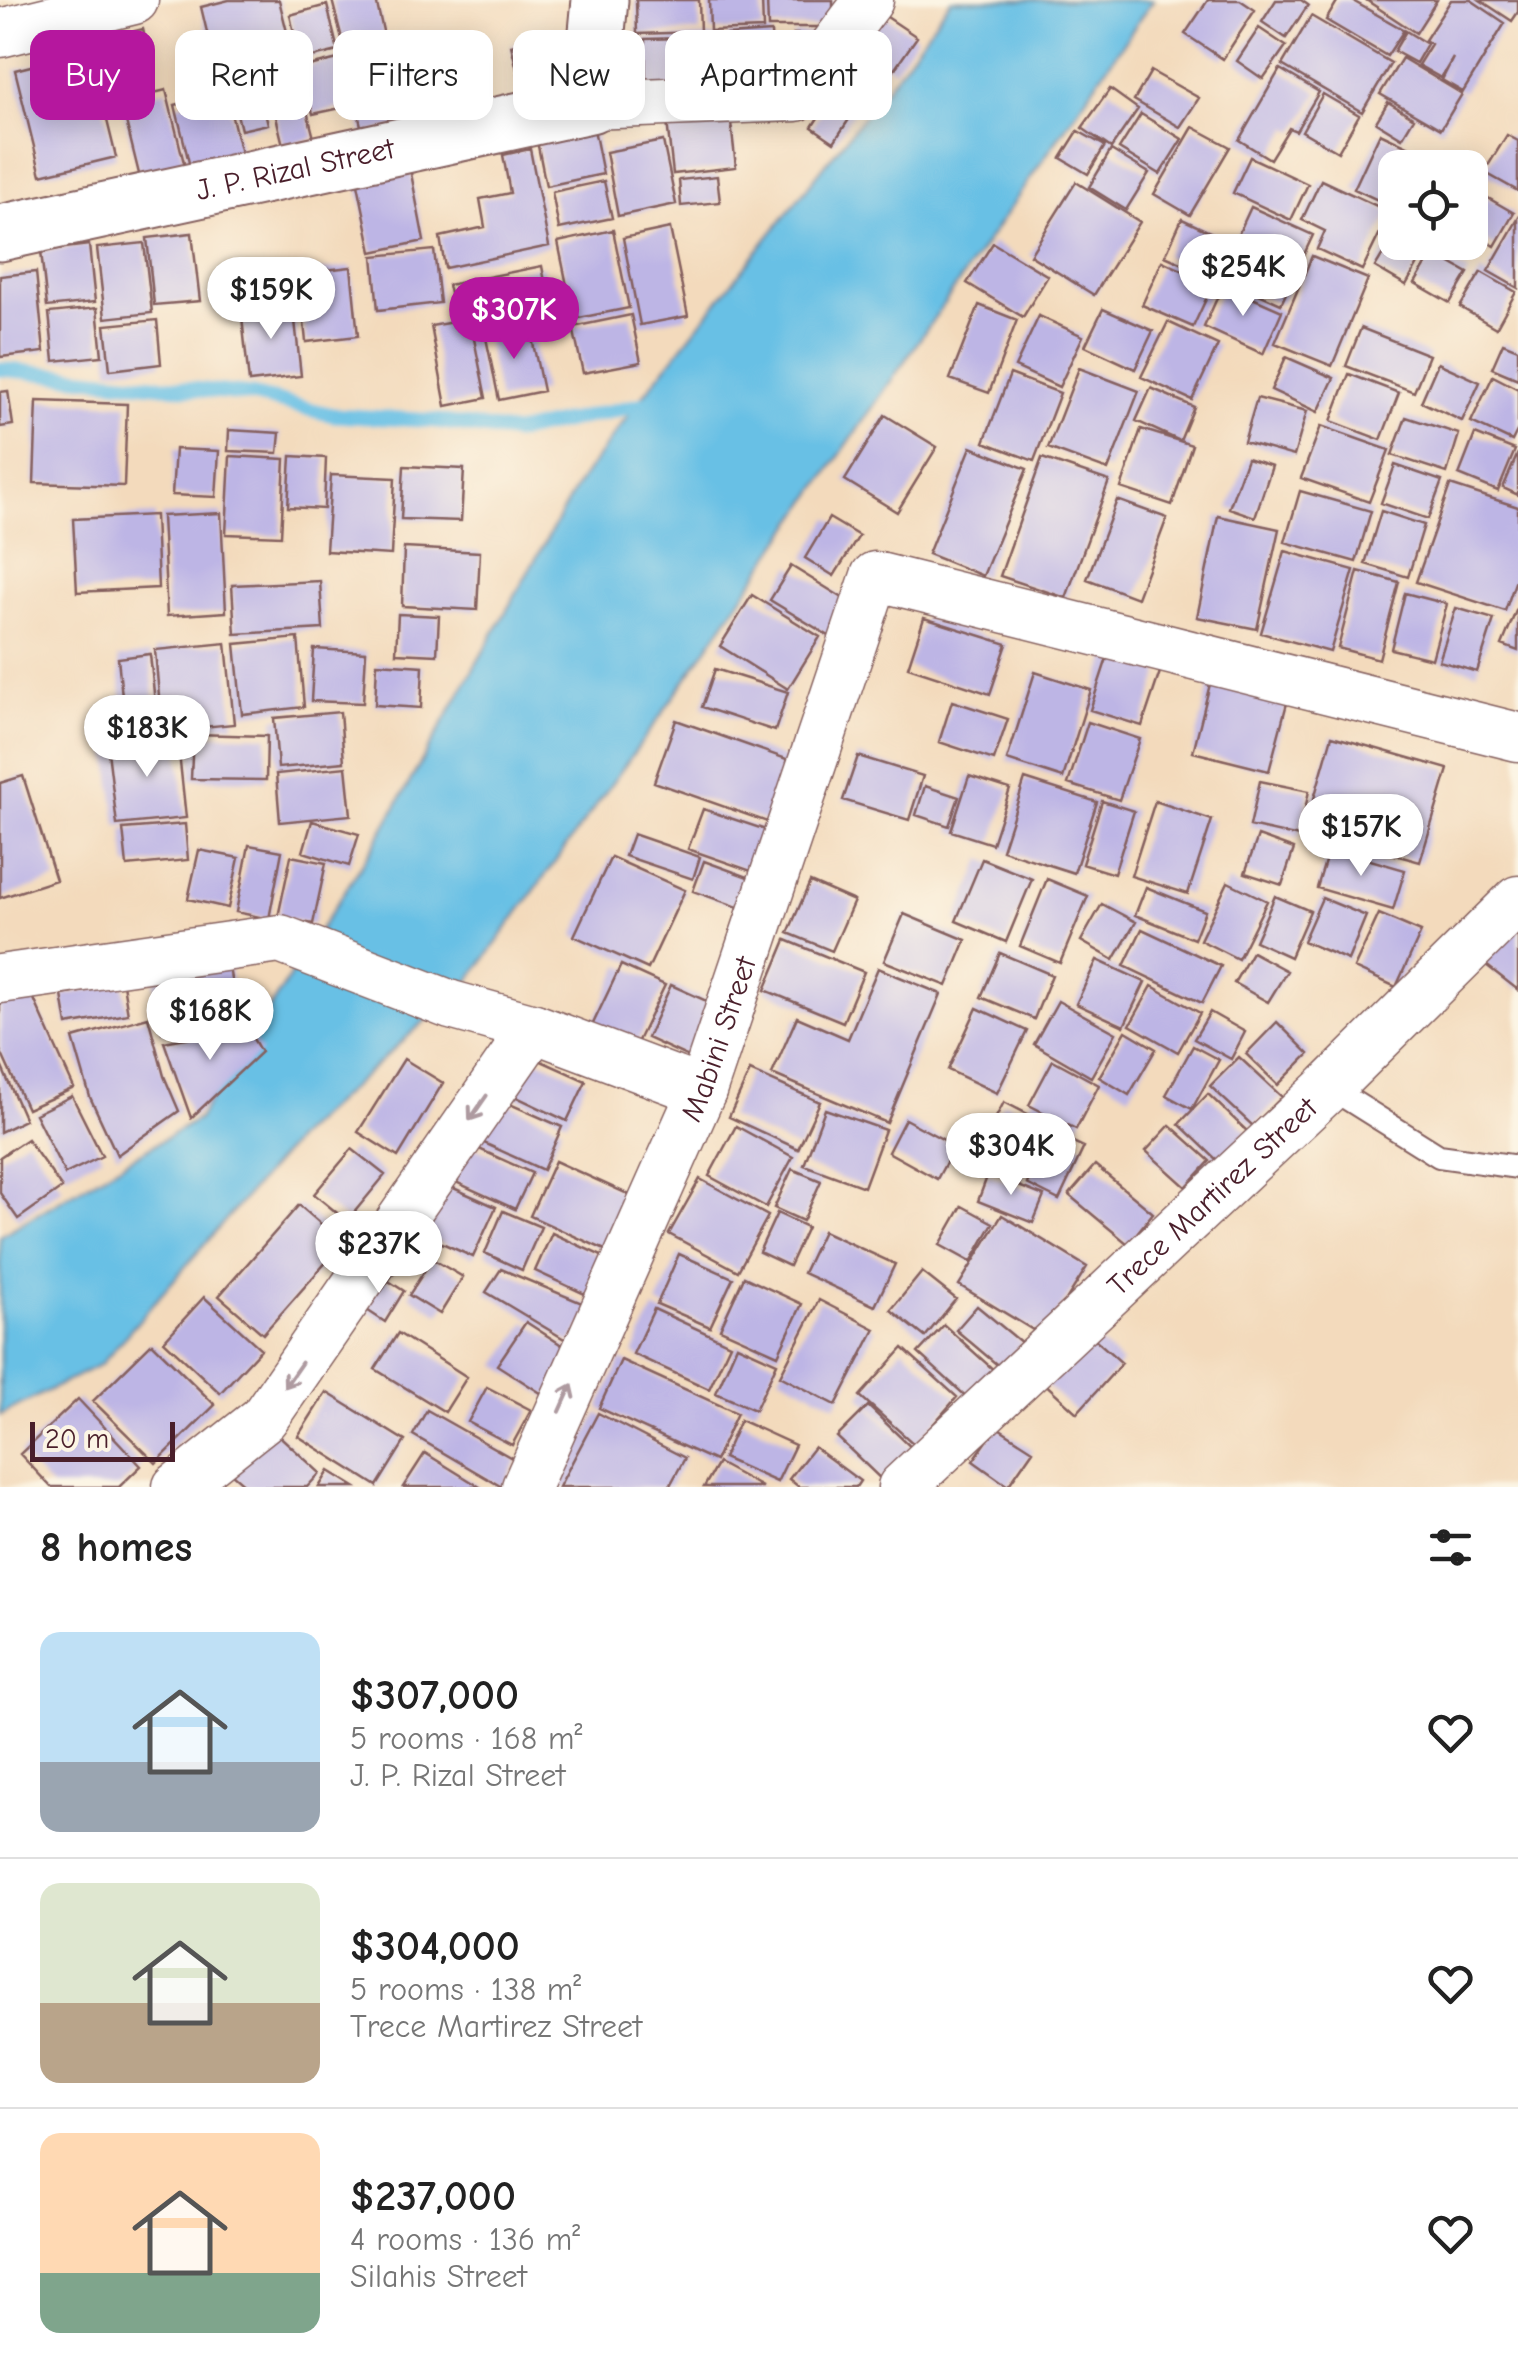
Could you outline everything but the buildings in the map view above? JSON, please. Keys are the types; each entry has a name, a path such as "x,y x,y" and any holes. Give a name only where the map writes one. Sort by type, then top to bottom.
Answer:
{"street":[{"path":"0,34 134,0"},
{"path":"597,30 600,0"},
{"path":"645,102 796,97 870,0"},
{"name":"J. P. Rizal Street","path":"0,233 517,120"},
{"name":"Mabini Street","path":"526,1487 702,1092 874,576 1518,737"},
{"name":"Trece Martirez Street","path":"902,1487 1329,1087 1518,900"},
{"path":"0,979 280,940 451,1005 534,1028 702,1092"},
{"path":"177,1487 264,1418 534,1028"}],"lane":[{"path":"1329,1087 1440,1156 1518,1167"}],"water":[{"path":"951,0 1153,0 659,718 469,981 300,1134 101,1364 0,1415 0,1236 198,1119 372,849 578,484 861,120 892,120 892,80"}],"waterway":[{"path":"0,369 252,395 333,415 437,421 515,433 652,402"}]}
